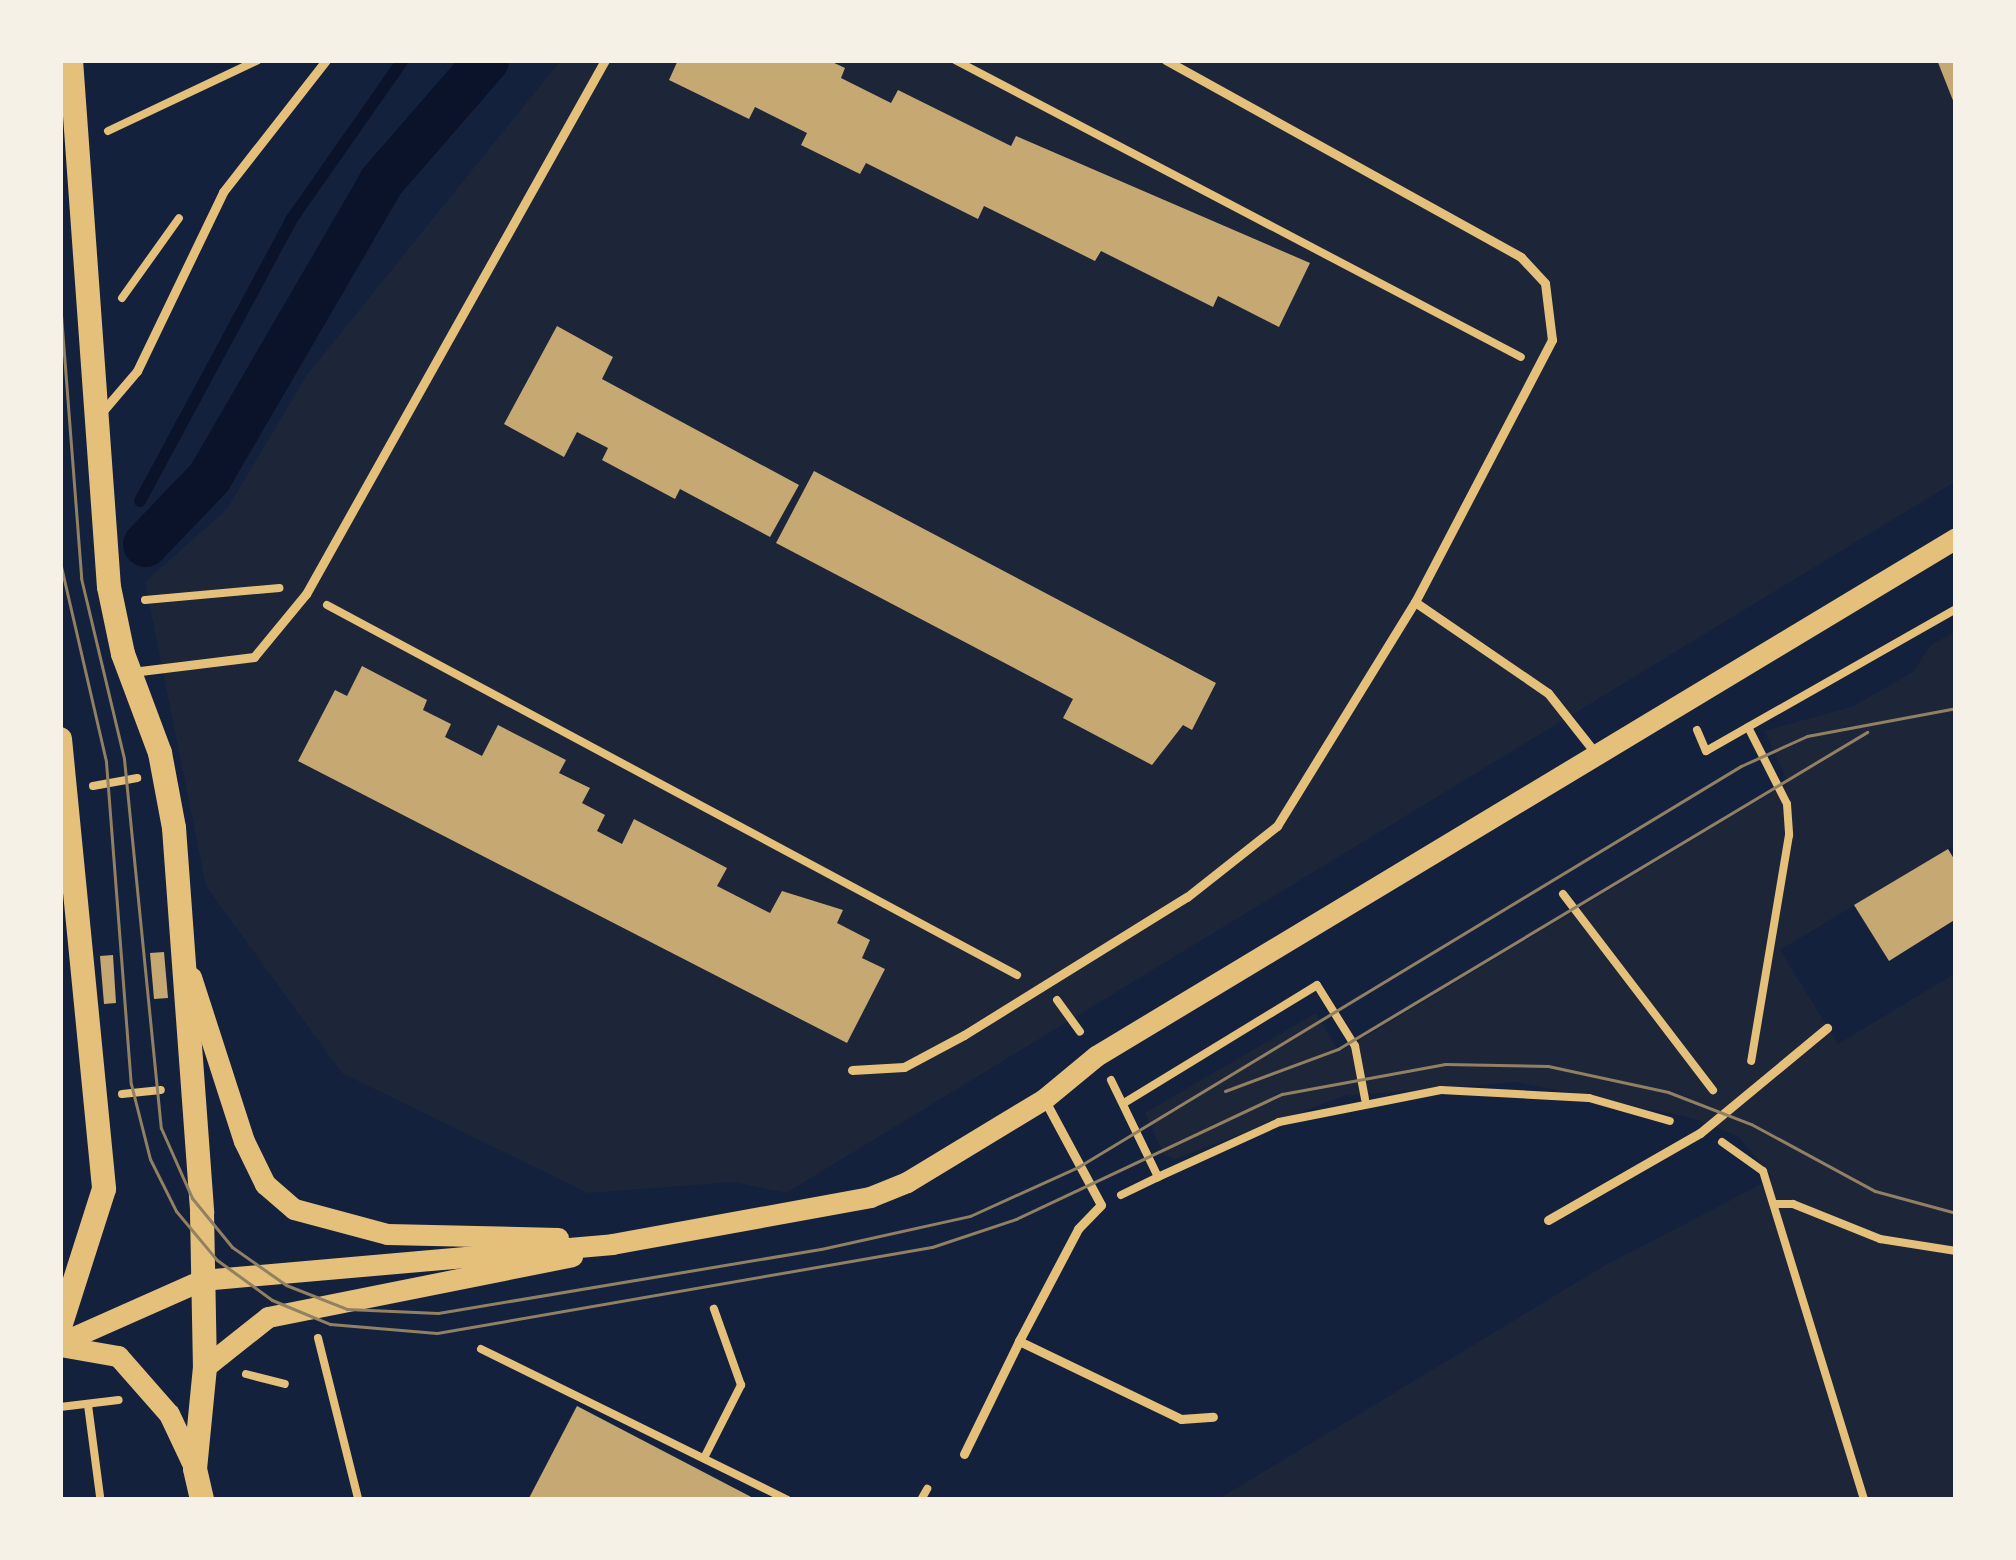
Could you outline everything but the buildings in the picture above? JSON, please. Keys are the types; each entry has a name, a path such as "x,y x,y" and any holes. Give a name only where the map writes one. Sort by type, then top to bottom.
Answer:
{"main road":[{"path":"71,60 109,587 129,672 166,776 202,1280 218,1368 195,1469 202,1500"},
{"path":"60,739 104,1189 60,1327"}],"street":[{"path":"60,1344 202,1280 612,1244 870,1197 1044,1100 1096,1056 1956,538"},
{"path":"181,947 244,1141 266,1184 294,1209 387,1234 612,1244"},
{"path":"218,1368 268,1317 533,1268 612,1244"},
{"path":"60,1344 118,1356 169,1414 195,1469"}],"lane":[{"path":"96,416 137,371 223,192 326,60"},
{"path":"129,672 254,656 306,594 604,60"},
{"path":"852,1070 904,1067 1187,896 1277,826 1414,602 1539,366 1554,314 1545,284 1521,257 1166,60"},
{"path":"1414,602 1548,693 1597,754"},
{"path":"1548,1220 1700,1133 1827,1028"},
{"path":"964,1454 1078,1229 1101,1204 1044,1100"},
{"path":"1019,1341 1181,1418 1213,1417"}],"path":[{"path":"99,135 258,60"},
{"path":"956,60 1539,366"},
{"path":"138,601 267,586 306,594 979,951 1041,988 1096,1056 1124,1102 1158,1177 1279,1122 1365,1099 1517,1089 1589,1098 1740,1150 1763,1171 1864,1500"},
{"path":"1695,726 1706,751 1956,609"},
{"path":"1745,1096 1789,835 1787,804 1748,727"},
{"path":"91,787 141,778"},
{"path":"1563,894 1732,1107"},
{"path":"1124,1102 1317,986 1354,1046 1365,1099"},
{"path":"108,1096 173,1090"},
{"path":"1774,1204 1793,1204 1880,1239 1956,1251"},
{"path":"704,1458 741,1385 714,1309"},
{"path":"318,1338 358,1499"},
{"path":"481,1349 788,1500"},
{"path":"218,1368 285,1384"},
{"path":"60,1407 115,1403 134,1389"},
{"path":"88,1405 100,1496"},
{"path":"921,1500 927,1489"}],"shaded area":[{"path":"561,60 1956,60 1956,481 786,1193 734,1182 588,1193 342,1073 206,886 145,582 227,509 307,375"},
{"path":"1956,631 1956,844 1780,950 1838,1044 1956,973 1956,1500 1217,1500 1604,1266 1773,1178 1738,1136 1692,1118 1517,1082 1344,1096 1174,1159 1164,1155 1145,1113 1316,1013 1339,1052 1365,1037 1788,783 1765,731 1854,706 1913,672 1930,646"}],"waterway":[{"path":"140,501 291,220 403,60"},
{"path":"145,544 209,477 381,181 486,60"}],"tram line":[{"path":"60,302 81,578 124,759 161,1128 192,1198 232,1247 286,1285 347,1309 438,1313 821,1249 970,1216 1078,1167 1741,766 1807,736 1956,708"},
{"path":"60,562 106,762 131,1084 150,1159 176,1211 217,1260 272,1300 330,1324 437,1333 932,1247 1016,1219 1282,1094 1445,1064 1548,1066 1668,1092 1751,1124 1875,1191 1956,1213"},
{"path":"1225,1091 1338,1049 1867,732"}]}
